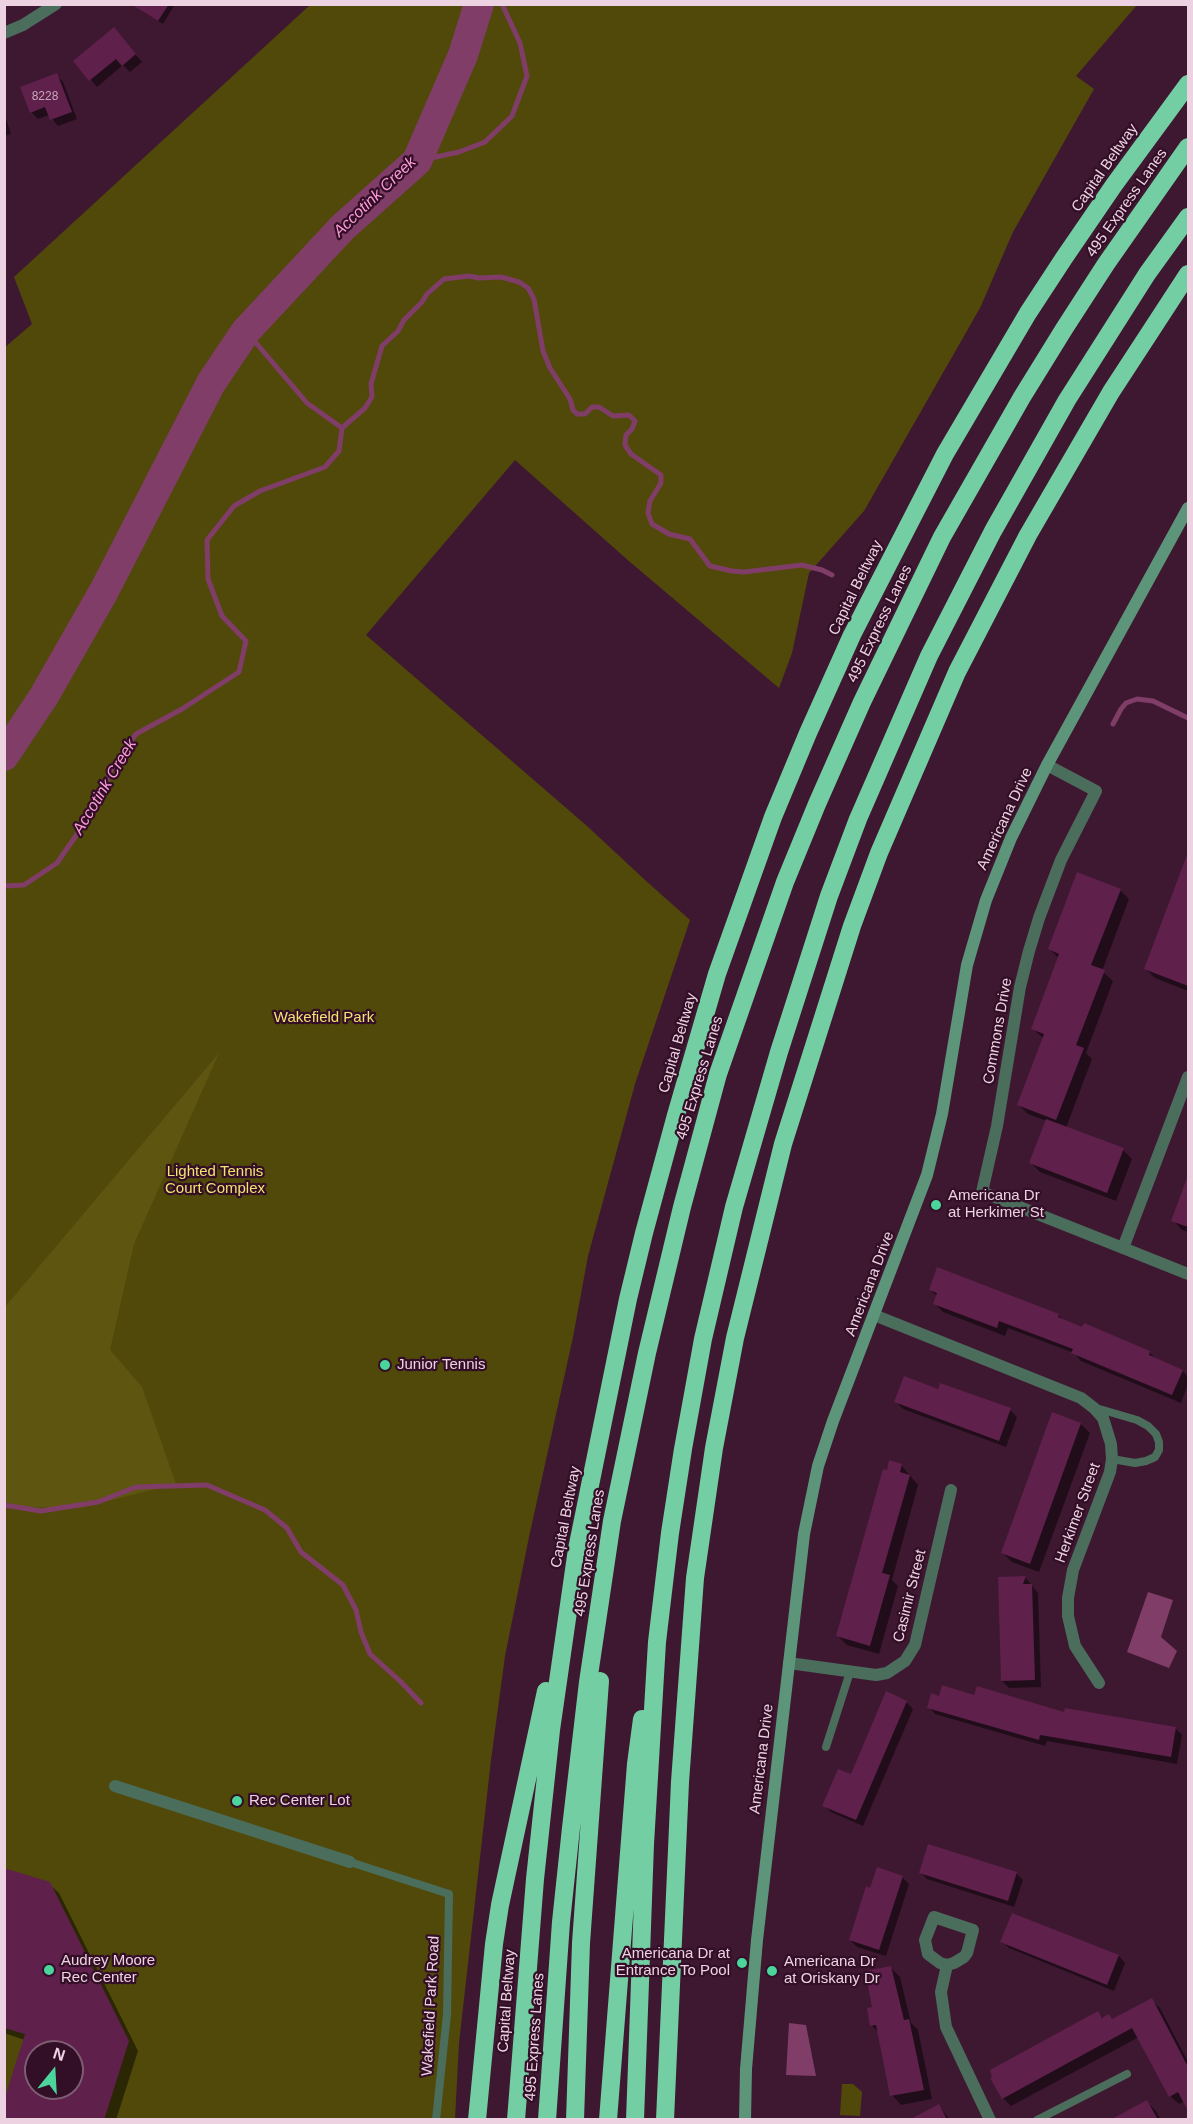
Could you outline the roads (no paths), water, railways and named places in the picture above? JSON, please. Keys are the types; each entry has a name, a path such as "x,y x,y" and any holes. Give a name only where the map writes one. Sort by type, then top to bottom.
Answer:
{"highway":[{"name":"Capital Beltway","path":"516,2120 535,1879 551,1730 577,1549 628,1299 676,1115 717,974 777,807 852,635 945,454 1028,313 1064,258 1188,84"},
{"name":"495 Express Lanes","path":"548,2120 561,1922 571,1828 592,1648 612,1521 647,1353 698,1142 718,1074 785,882 862,702 911,598 948,527 1022,397 1106,264 1188,147"},
{"path":"608,2120 636,1764 650,1649 683,1449 703,1339 734,1208 804,970 858,819 929,656 1004,510 1079,381 1188,217"},
{"path":"665,2120 680,1782 695,1578 714,1448 733,1349 756,1246 783,1144 838,970 879,853 957,672 1028,536 1105,402 1188,274"},
{"path":"575,2120 585,1875 612,1521"},
{"path":"635,2120 646,1833 657,1642 670,1533"},
{"path":"477,2120 500,1905 577,1549"}],"street":[{"path":"4,33 23,25 56,4"},
{"name":"Americana Drive","path":"745,2120 746,2069 757,1940 804,1534 818,1466 927,1175 942,1114 967,965 986,900 1011,838 1047,765 1188,508"},
{"name":"Commons Drive","path":"1047,765 1096,791 1061,860 1029,951 1020,987 997,1126 982,1192 1188,1275"},
{"path":"1123,1248 1188,1077"},
{"name":"Herkimer Street","path":"874,1316 1055,1386 1081,1398 1103,1418 1109,1432 1112,1459 1110,1472 1073,1570 1068,1598 1068,1616 1075,1646 1099,1683"},
{"name":"Casimir Street","path":"789,1663 876,1675 896,1668 911,1652 951,1490"},
{"path":"114,1785 350,1862"},
{"path":"947,1965 941,1992 946,2026 990,2120"}],"lane":[{"path":"1094,1408 1137,1420 1148,1426 1156,1434 1159,1442 1155,1456 1135,1463 1112,1459"},
{"path":"826,1747 850,1672"},
{"name":"Wakefield Park Road","path":"350,1862 449,1894 447,2014 436,2120"},
{"path":"1037,2120 1128,2074"}],"waterway":[{"name":"Accotink Creek","path":"4,756 44,696 104,591 211,383 246,331 343,227 417,161 463,55 479,4"},
{"path":"417,161 459,152 485,142 512,116 527,76 520,43 502,4"},
{"path":"342,428 365,408 372,397 371,384 382,346 398,331 404,320 427,294 444,279 469,276 501,277 519,282 528,288 534,299 543,351 550,368 570,399 573,410 577,414 585,414 592,407 599,407 613,416 629,415 635,421 632,429 626,435 625,445 631,454 661,475 661,483 650,501 648,513 652,524 669,534 690,539 710,566 744,572 802,565 832,575"},
{"name":"Accotink Creek","path":"4,886 24,885 57,863 98,804 111,770 136,734 182,709 239,672 246,641 222,616 208,579 207,540 234,506 260,491 325,467 339,451 342,428 307,403 246,331"},
{"path":"1113,724 1126,703 1137,699 1153,701 1188,718"},
{"path":"4,1505 41,1511 98,1502 136,1487 207,1485 265,1510 287,1528 301,1552 343,1585 356,1610 361,1632 370,1654 421,1703"}],"place":[{"name":"Americana Dr at Herkimer St","path":"936,1205"},
{"name":"Junior Tennis","path":"385,1365"},
{"name":"Rec Center Lot","path":"237,1801"},
{"name":"Americana Dr at Entrance To Pool","path":"742,1963"},
{"name":"Audrey Moore Rec Center","path":"49,1970"},
{"name":"Americana Dr at Oriskany Dr","path":"772,1971"}],"park label":[{"name":"Wakefield Park","path":"324,1018"},
{"name":"Lighted Tennis Court Complex","path":"215,1180"}]}
